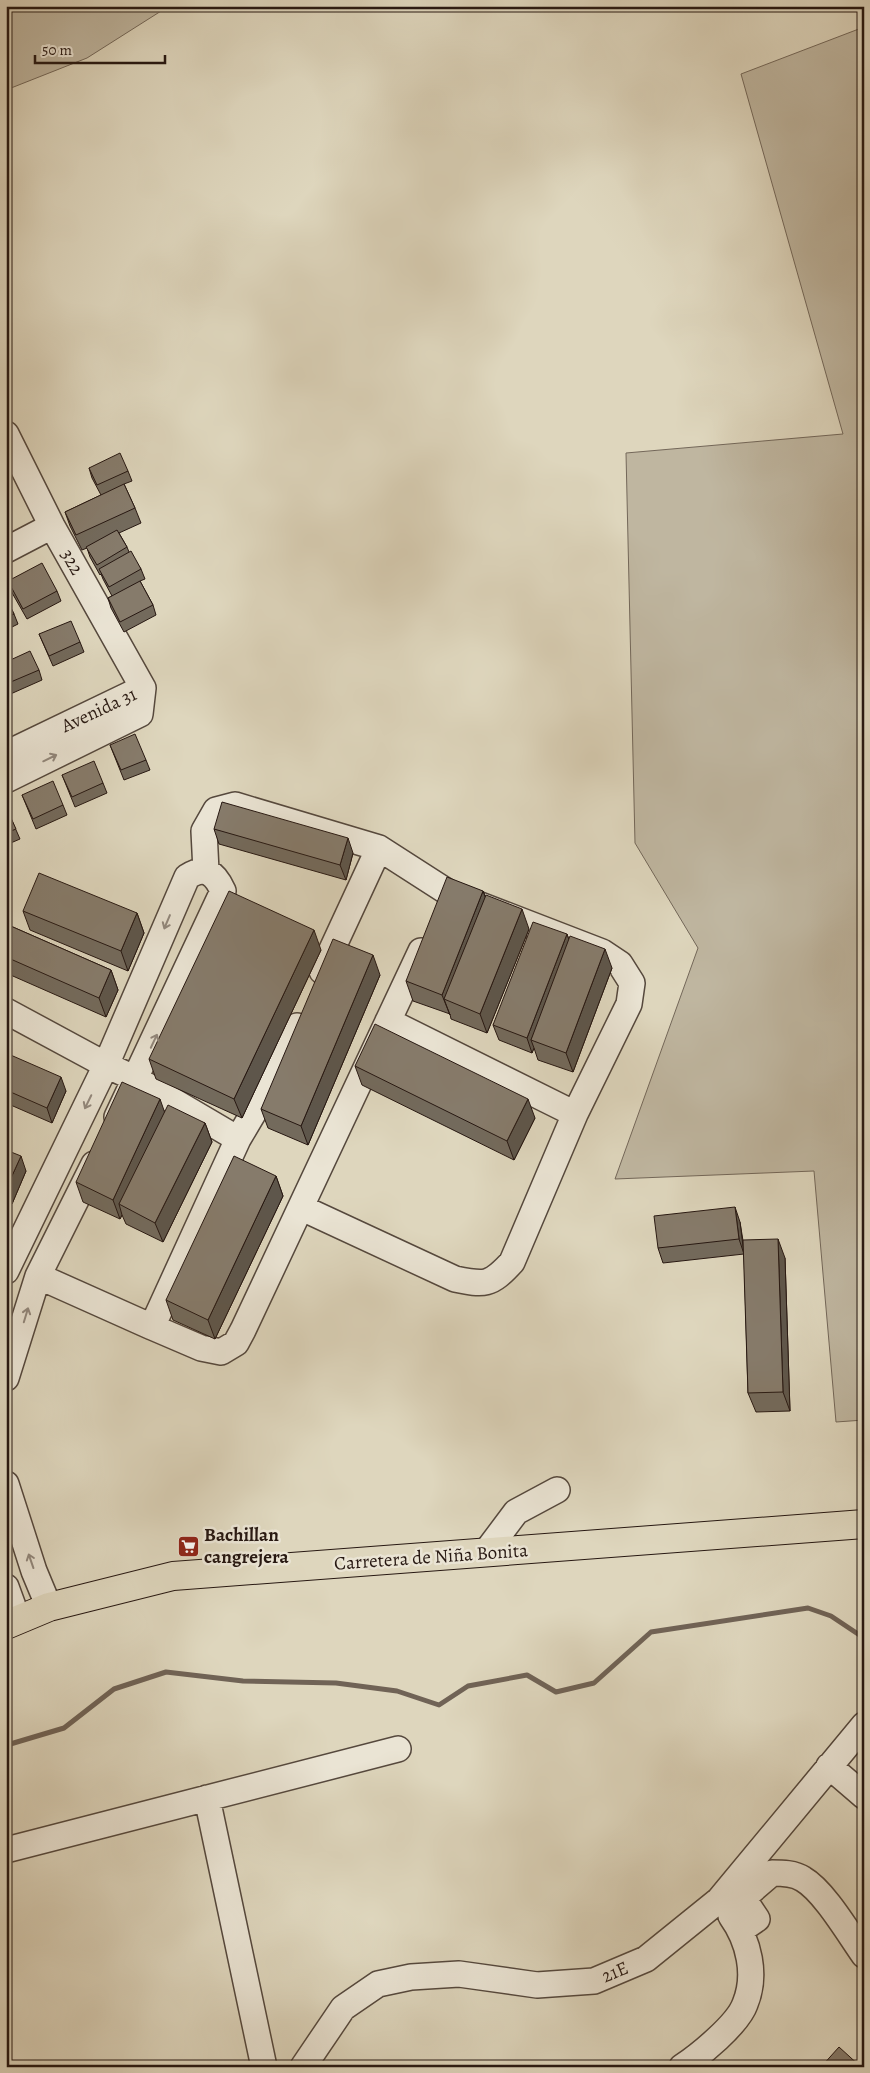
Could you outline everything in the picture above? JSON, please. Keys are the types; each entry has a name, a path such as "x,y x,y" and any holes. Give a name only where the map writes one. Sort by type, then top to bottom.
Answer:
{"main road":[{"name":"Carretera de Niña Bonita","path":"12,1622 49,1606 173,1576 864,1524"}],"street":[{"name":"322","path":"6,434 52,526 143,688"},
{"path":"6,550 52,526"},
{"name":"Avenida 31","path":"6,754 143,688"},
{"name":"Avenida 31","path":"6,780 140,714 143,688"},
{"path":"206,871 204,831 216,810 235,805 379,848 441,910 602,952 620,964 632,984 629,1004 574,1114 512,1262 498,1277 480,1284 455,1278 302,1208"},
{"path":"152,1327 238,1139 270,1085 379,848"},
{"path":"6,1271 106,1065 187,877 195,872 206,871 217,879 223,891 136,1079 38,1276 6,1378"},
{"path":"38,1276 201,1348 221,1352 236,1343 302,1208 441,910"},
{"path":"6,1011 136,1079 238,1139"},
{"path":"388,1021 574,1114"},
{"path":"6,1484 34,1571 49,1606"},
{"path":"486,1552 516,1512 557,1490"},
{"path":"6,1587 12,1622"},
{"name":"21E","path":"303,2067 343,2008 378,1984 412,1977 459,1974 537,1985 594,1981 646,1959 720,1900 864,1725"},
{"path":"6,1850 398,1749"},
{"path":"829,1766 864,1796"},
{"path":"206,1798 264,2067"},
{"path":"741,1930 757,1919 743,1898 772,1873 786,1873 802,1878 818,1891 864,1955"},
{"path":"682,2067 704,2052 745,2006 750,1988 750,1960 741,1930 720,1900"}],"shaded area":[{"path":"6,6 169,6 87,58 6,90"},
{"path":"864,27 864,1420 836,1422 814,1171 615,1179 698,948 635,843 626,453 843,434 741,74"}],"building":[{"path":"120,453 128,471 97,485 89,468"},
{"path":"124,484 135,508 76,535 65,512"},
{"path":"117,530 127,547 97,565 86,547"},
{"path":"131,551 141,569 109,587 99,569"},
{"path":"42,563 57,591 23,609 8,581"},
{"path":"140,581 153,605 120,622 108,598"},
{"path":"6,598 14,614 6,618"},
{"path":"71,621 80,642 49,656 39,634"},
{"path":"30,651 39,670 6,684 6,662"},
{"path":"135,734 146,760 121,770 110,745"},
{"path":"94,761 103,783 72,797 62,775"},
{"path":"53,781 63,805 33,819 22,795"},
{"path":"222,802 348,838 340,865 214,829"},
{"path":"6,807 16,829 6,833"},
{"path":"39,873 137,913 121,951 23,911"},
{"path":"447,877 483,891 442,995 406,981"},
{"path":"229,891 314,930 234,1099 149,1059"},
{"path":"486,895 522,909 480,1014 444,999"},
{"path":"533,922 567,934 527,1038 493,1025"},
{"path":"6,924 111,970 99,998 6,957"},
{"path":"570,936 605,949 566,1053 531,1040"},
{"path":"333,939 373,955 301,1126 261,1109"},
{"path":"375,1024 528,1099 507,1141 355,1066"},
{"path":"6,1053 61,1077 47,1108 6,1090"},
{"path":"122,1082 160,1099 113,1200 76,1182"},
{"path":"168,1105 205,1123 155,1223 119,1204"},
{"path":"6,1150 21,1156 6,1189"},
{"path":"234,1156 276,1176 208,1320 166,1300"},
{"path":"735,1207 739,1239 658,1248 654,1216"},
{"path":"778,1239 783,1392 748,1393 743,1240"},
{"path":"839,2047 861,2067 821,2067"}],"waterway":[{"path":"6,1744 64,1728 114,1689 166,1672 243,1681 336,1683 397,1691 439,1705 468,1686 527,1675 556,1692 594,1683 651,1632 808,1608 831,1616 864,1638"}],"place":[{"name":"Bachillan cangrejera","path":"188,1546"}]}
